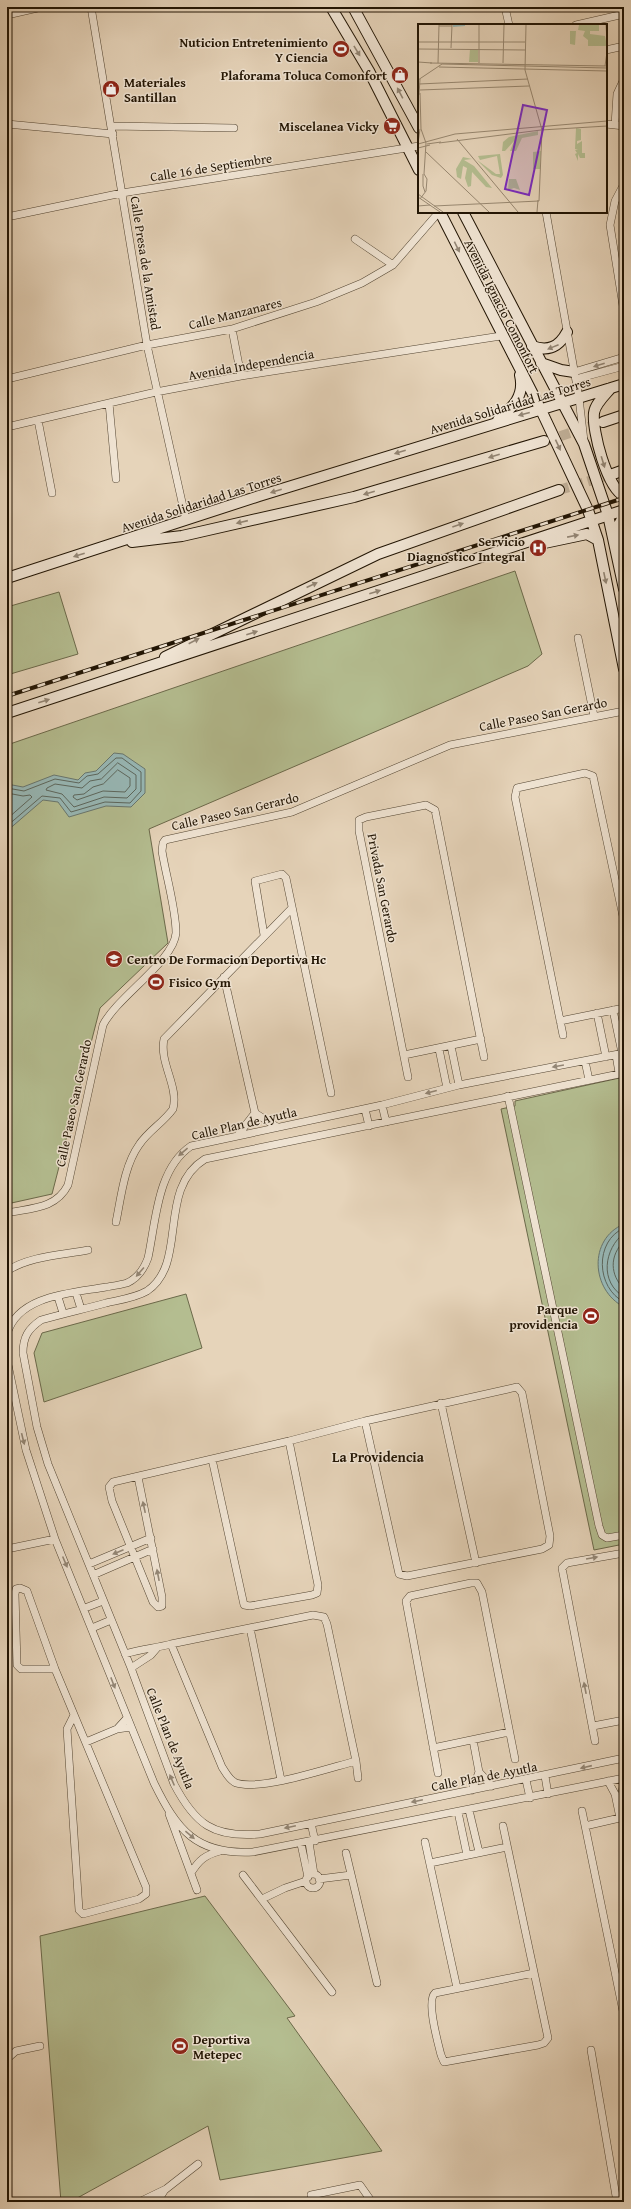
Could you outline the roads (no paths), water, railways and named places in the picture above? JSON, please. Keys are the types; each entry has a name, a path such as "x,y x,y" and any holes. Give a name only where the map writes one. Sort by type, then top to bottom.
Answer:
{"main road":[{"path":"331,7 369,71 418,168"},
{"path":"353,7 418,126"},
{"name":"Avenida Ignacio Comonfort","path":"440,213 501,336 541,410 591,520 598,540 624,669"},
{"name":"Avenida Ignacio Comonfort","path":"464,213 584,444 608,515 614,544 620,554 624,589"},
{"path":"532,346 543,350 554,347 562,341 567,332"},
{"path":"542,364 575,376"},
{"path":"496,422 514,406 522,390 518,367"},
{"name":"Avenida Solidaridad Las Torres","path":"116,544 186,520 496,422 541,410 624,384"},
{"path":"611,388 595,409 594,419 609,480 615,489 624,496"},
{"path":"603,422 624,415"},
{"name":"Avenida Solidaridad Las Torres","path":"116,544 182,536 354,497 544,441"},
{"path":"613,474 624,470"},
{"path":"148,667 203,637 378,554 559,490"},
{"path":"7,714 624,510"},
{"path":"614,544 616,530 624,515"},
{"path":"508,549 586,534 598,540"},
{"path":"7,578 116,544"}],"street":[{"path":"7,15 42,7"},
{"name":"Calle Presa de la Amistad","path":"91,7 147,345 156,392 186,520"},
{"path":"506,7 509,24"},
{"path":"580,24 624,14"},
{"path":"607,50 624,46"},
{"path":"615,125 617,94 624,79"},
{"path":"7,124 113,134"},
{"path":"607,124 624,126"},
{"path":"111,126 234,128"},
{"name":"Calle 16 de Septiembre","path":"7,217 122,193 418,146"},
{"path":"624,184 611,214 610,225 624,312"},
{"name":"Calle Manzanares","path":"7,379 147,345 232,329 316,302 362,283 393,265 438,213"},
{"path":"546,213 580,398 584,444"},
{"path":"355,239 393,265"},
{"path":"232,329 241,376"},
{"name":"Avenida Independencia","path":"7,427 156,392 241,376 501,336"},
{"path":"575,376 624,357"},
{"path":"575,376 624,366"},
{"path":"109,403 116,479"},
{"path":"38,420 52,493"},
{"path":"578,638 594,716"},
{"name":"Calle Paseo San Gerardo","path":"7,1213 52,1203 63,1195 68,1186 103,1025 111,1012 165,955 174,941 175,926 162,851 165,840 292,812 450,745 624,711"},
{"path":"563,1035 515,797 517,788 585,772 594,776 624,921"},
{"name":"Privada San Gerardo","path":"408,1077 358,826 359,820 366,817 426,805 435,810 484,1057"},
{"path":"264,935 254,886 256,880 280,873 284,874 331,1093"},
{"path":"116,1222 130,1164 138,1146 149,1132 173,1109 174,1096 164,1052 164,1039 292,908"},
{"path":"224,977 254,1113 277,1127"},
{"path":"560,1020 624,1008"},
{"path":"613,1010 621,1054"},
{"path":"597,1013 606,1057"},
{"path":"404,1055 439,1049 481,1039"},
{"path":"450,1046 459,1084"},
{"path":"439,1049 446,1088"},
{"name":"Calle Plan de Ayutla","path":"7,1334 17,1315 31,1305 58,1296 126,1283 136,1277 144,1268 148,1258 161,1194 172,1164 181,1153 191,1146 365,1109 459,1084 621,1054 622,1073 369,1126 216,1156 196,1165 184,1179 179,1193 165,1267 156,1284 134,1297 63,1313 40,1320 29,1328 23,1344 23,1353 37,1427 48,1464 131,1668 174,1784 183,1801 201,1822 226,1833 239,1836 260,1834 526,1780 624,1758"},
{"path":"585,1061 589,1080"},
{"path":"508,1096 599,1526 604,1537 624,1535"},
{"path":"382,1105 386,1122"},
{"path":"365,1109 369,1126"},
{"path":"238,1135 254,1113"},
{"path":"7,1271 13,1267 40,1258 88,1250"},
{"path":"76,1293 81,1309"},
{"path":"58,1296 63,1313"},
{"path":"7,1360 26,1450 55,1539 85,1608 127,1718 168,1810 177,1839 197,1890"},
{"path":"138,1477 162,1596 163,1603 160,1607 156,1607 153,1602 135,1557 109,1487 113,1482 289,1441 365,1421 514,1387 520,1389 522,1393 550,1541 549,1545 542,1549 476,1563 407,1576 399,1574 365,1421"},
{"path":"441,1403 476,1563"},
{"path":"212,1459 244,1605 250,1606 312,1595 317,1593 318,1585 289,1441"},
{"path":"89,1564 151,1538"},
{"path":"7,1549 55,1539"},
{"path":"93,1575 153,1550"},
{"path":"595,1741 562,1568 567,1563 624,1553"},
{"path":"438,1774 406,1601 410,1596 471,1583 477,1583 482,1592 515,1759"},
{"path":"55,1669 21,1669 17,1665 16,1590 24,1588 27,1591 55,1669 146,1887 146,1894 139,1899 83,1914 80,1914 78,1910 67,1729 74,1715"},
{"path":"85,1608 103,1601"},
{"path":"125,1654 148,1647 157,1648 313,1615 324,1617 327,1624 356,1761 358,1778"},
{"path":"92,1628 111,1620"},
{"path":"250,1628 280,1780"},
{"path":"172,1644 228,1777 235,1782 248,1785 280,1780 356,1761"},
{"path":"131,1668 151,1655 157,1648"},
{"path":"117,1729 127,1718"},
{"path":"593,1726 624,1720"},
{"path":"86,1742 117,1729 131,1727"},
{"path":"433,1748 509,1732"},
{"path":"472,1790 479,1772 473,1740"},
{"path":"479,1772 492,1786"},
{"name":"Calle Plan de Ayutla","path":"545,1776 548,1794"},
{"path":"191,1872 201,1858 208,1854 221,1851 252,1852 301,1844 624,1779 618,1794 622,1818 585,1826"},
{"name":"Calle Plan de Ayutla","path":"526,1780 530,1798"},
{"path":"608,1781 624,1805"},
{"path":"168,1810 178,1824 191,1837 202,1844 221,1851"},
{"path":"469,1810 479,1852"},
{"path":"582,1811 624,2016"},
{"path":"458,1812 467,1855"},
{"path":"311,1823 312,1878"},
{"path":"503,1826 548,2038 544,2043 448,2063 444,2062 441,2055 431,1999 435,1993 534,1973"},
{"path":"425,1842 457,1988"},
{"path":"301,1844 312,1878"},
{"path":"430,1863 507,1847"},
{"path":"346,1853 377,1983"},
{"path":"243,1875 332,1992"},
{"path":"262,1899 285,1888 312,1878 351,1875"},
{"path":"7,2059 16,2051 40,2046"},
{"path":"591,2050 617,2202"},
{"path":"157,2202 166,2190 198,2164"},
{"path":"311,2195 358,2185 364,2189 372,2202"},
{"path":"139,2202 166,2190"}],"water":[{"path":"114,753 123,754 145,769 145,793 131,807 106,806 69,817 58,802 43,800 7,831 7,784 23,787 54,775 78,780 85,773 96,771"},
{"path":"624,1224 624,1307 613,1299 605,1289 600,1277 598,1265 599,1252 604,1241 612,1231"}],"tunnel":[{"path":"546,441 603,422"},
{"path":"559,490 613,474"}],"railway":[{"path":"7,696 624,498"}],"place":[{"name":"Nuticion Entretenimiento Y Ciencia","path":"341,49"},
{"name":"Plaforama Toluca Comonfort","path":"400,75"},
{"name":"Materiales Santillan","path":"111,89"},
{"name":"Miscelanea Vicky","path":"392,126"},
{"name":"Servicio Diagnostico Integral","path":"538,548"},
{"name":"Centro De Formacion Deportiva Hc","path":"114,959"},
{"name":"Fisico Gym","path":"156,982"},
{"name":"Parque providencia","path":"591,1316"},
{"name":"Deportiva Metepec","path":"180,2046"}],"district":[{"name":"La Providencia","path":"378,1457"}]}
